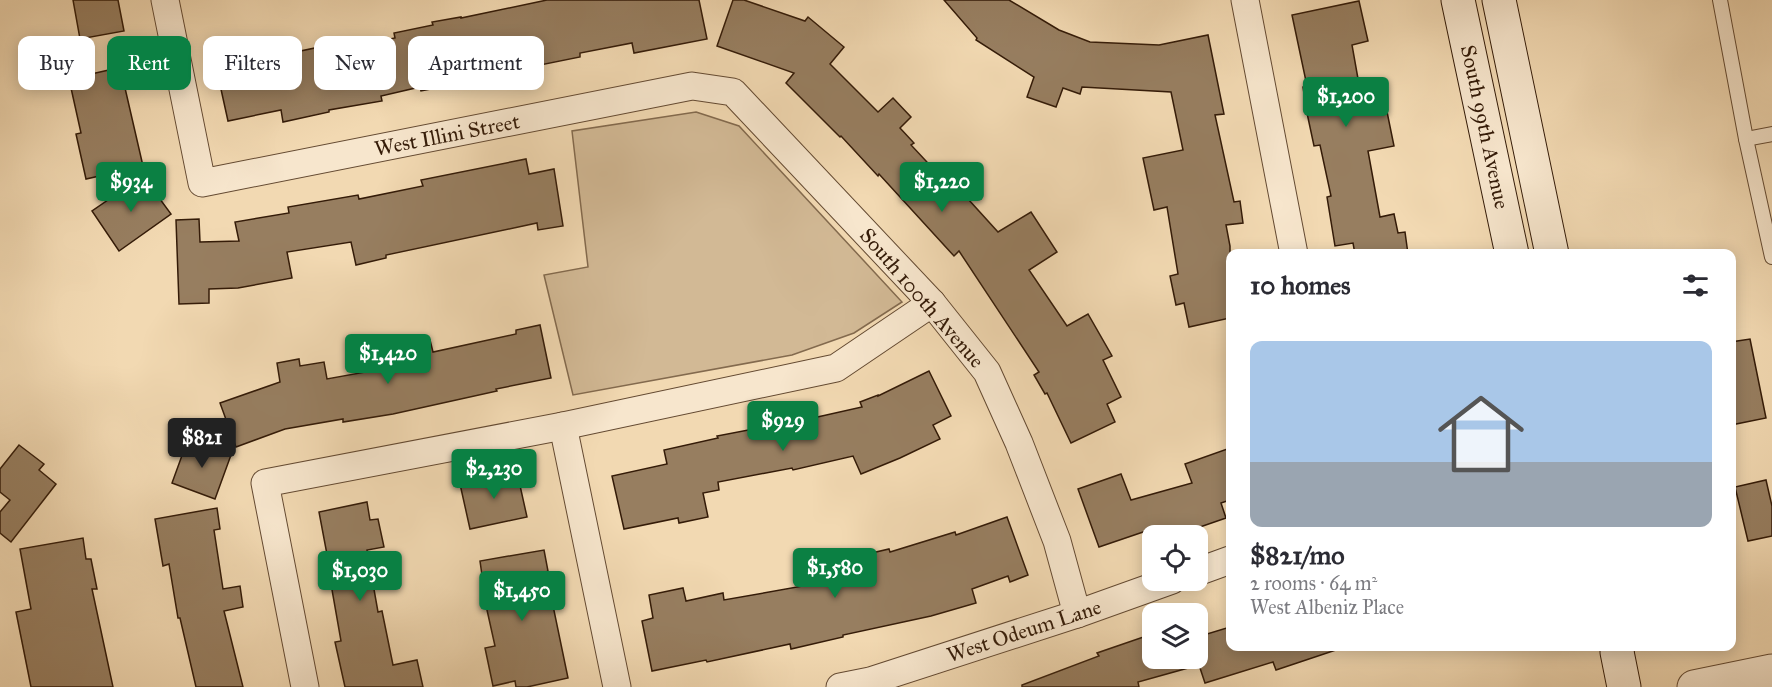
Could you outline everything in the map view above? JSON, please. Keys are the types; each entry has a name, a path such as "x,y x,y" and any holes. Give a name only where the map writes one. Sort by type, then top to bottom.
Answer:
{"main road":[{"name":"South 99th Avenue","path":"1458,0 1511,249"},
{"name":"South 99th Avenue","path":"1499,0 1551,249"},
{"path":"1617,651 1624,687"},
{"path":"1695,687 1772,671"}],"street":[{"name":"West Illini Street","path":"165,0 202,183 692,86"},
{"path":"1245,0 1293,249"},
{"name":"South 100th Avenue","path":"692,86 733,92 932,303 987,372 1019,443 1057,541 1077,614"},
{"path":"304,687 265,483 563,426 836,368 932,303"},
{"path":"563,426 617,687"},
{"path":"1208,568 1226,561"},
{"name":"West Odeum Lane","path":"840,687 871,684 1142,591"}],"lane":[{"path":"1720,0 1746,139 1772,257"},
{"path":"1746,139 1772,134"}],"shaded area":[{"path":"696,112 739,126 902,302 854,333 792,355 573,395 544,275 588,267 572,131"}],"building":[{"path":"73,0 118,0 124,31 95,36 79,36"},
{"path":"547,0 699,0 707,39 634,53 632,43 580,53 580,57 544,64 544,36 408,36 408,90 381,96 382,101 329,110 329,112 283,122 281,110 228,121 221,90 302,90 302,51 314,48 314,90 396,90 396,36 394,33 433,25 432,22"},
{"path":"733,0 744,0 805,21 808,17 844,47 830,64 878,112 893,98 911,117 900,128 914,143 911,145 955,192 958,188 998,232 1031,212 1057,252 1029,270 1067,326 1088,314 1112,356 1103,360 1121,397 1107,404 1115,422 1071,443 1047,393 1045,394 1034,375 1039,372 959,251 954,256 879,174 878,176 841,136 786,83 794,73 717,46"},
{"path":"944,0 1009,0 1059,30 1090,42 1159,45 1208,35 1224,114 1215,115 1234,202 1240,201 1243,223 1226,225 1230,249 1226,249 1226,319 1189,327 1184,303 1176,305 1170,276 1178,274 1167,207 1154,210 1143,158 1183,150 1171,92 1082,87 1080,94 1063,88 1056,107 1027,97 1034,77 976,40 977,38"},
{"path":"1359,1 1368,41 1352,45 1363,107 1385,102 1394,146 1368,151 1380,217 1394,214 1398,233 1405,232 1407,249 1354,249 1353,243 1335,246 1327,197 1331,196 1320,145 1314,146 1303,87 1307,86 1292,15"},
{"path":"107,70 107,90 125,90 143,166 86,179 76,134 81,133 71,90 95,90 95,73"},
{"path":"526,159 529,174 554,169 563,226 538,230 537,223 386,255 386,258 356,265 351,242 287,252 292,278 238,288 209,289 209,303 179,304 176,220 199,219 200,242 239,241 235,222 289,213 288,207 358,195 359,199 423,186 421,180"},
{"path":"143,176 171,214 119,251 92,211"},
{"path":"540,325 551,378 393,414 343,422 343,419 285,429 236,447 220,403 280,382 277,363 299,359 300,366 324,362 327,379 388,368 384,350 430,340 433,352 516,334 516,330"},
{"path":"1750,339 1766,418 1736,424 1736,341"},
{"path":"929,371 951,416 933,425 940,439 861,474 853,456 793,470 792,468 718,482 719,490 703,493 708,517 679,523 678,518 624,529 612,476 667,464 664,450 718,438 717,436 764,427 764,429 862,407 860,402 878,396"},
{"path":"188,439 231,455 215,499 172,483"},
{"path":"19,445 44,464 39,470 56,484 11,542 0,533 0,512 10,500 0,492 0,469"},
{"path":"1226,449 1226,501 1221,503 1226,518 1206,525 1142,525 1142,532 1099,547 1078,489 1121,474 1131,500 1192,483 1185,464"},
{"path":"517,472 527,517 470,529 460,484"},
{"path":"1766,480 1772,506 1772,536 1748,541 1736,487"},
{"path":"367,502 370,520 378,519 384,547 367,550 378,612 382,611 393,665 417,660 423,687 345,687 335,642 341,641 331,584 324,586 321,567 329,565 319,512"},
{"path":"217,508 220,529 214,530 223,589 240,586 243,607 224,611 243,687 196,687 180,618 178,618 169,564 163,566 155,519"},
{"path":"1007,517 1028,575 1010,582 1008,576 972,589 976,603 791,649 790,644 652,671 642,621 653,618 649,595 683,588 686,601 723,593 724,600 803,586 799,570 889,549 890,552 955,532 956,535"},
{"path":"83,538 86,559 91,559 97,589 92,589 113,687 31,687 16,612 31,609 20,549"},
{"path":"544,550 548,571 546,572 568,678 527,687 516,687 515,681 493,686 485,648 495,646 480,561"},
{"path":"1226,628 1226,651 1333,651 1276,670 1273,662 1205,683 1200,669 1208,669 1208,634"},
{"path":"1142,637 1142,669 1185,669 1138,682 1139,687 1022,687 1022,685 1099,656 1097,653"}]}
